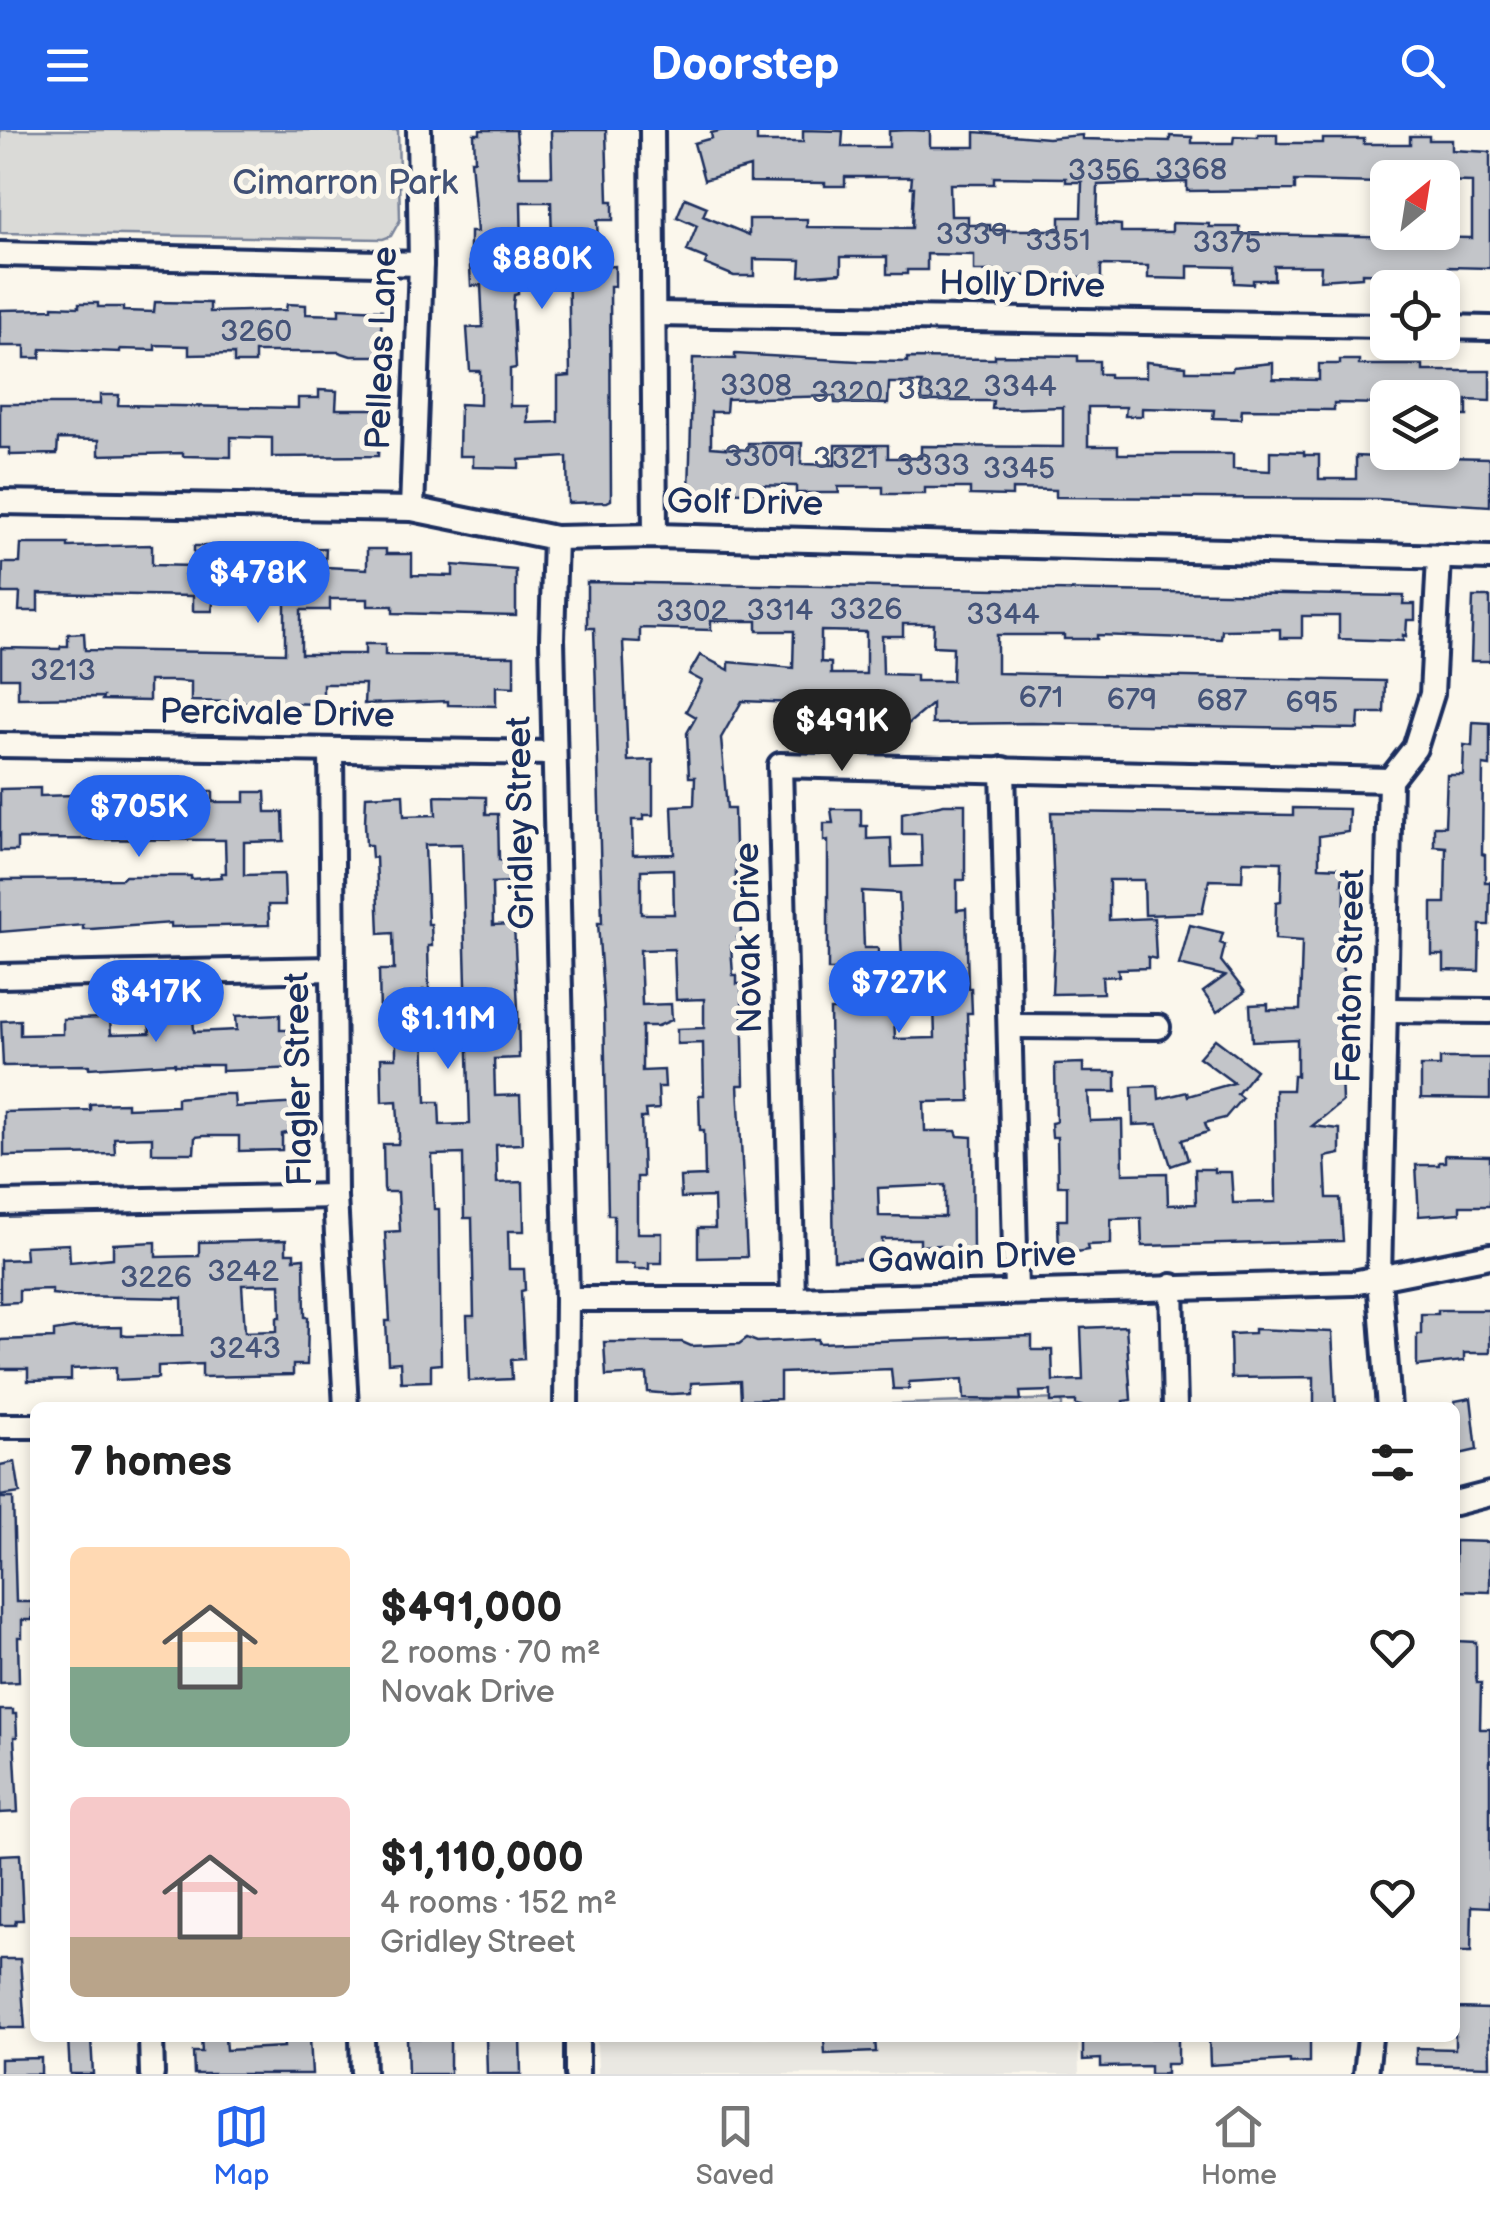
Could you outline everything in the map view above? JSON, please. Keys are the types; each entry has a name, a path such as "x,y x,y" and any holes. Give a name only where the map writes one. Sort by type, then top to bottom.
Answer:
{"street":[{"name":"Pelleas Lane","path":"412,509 421,264 420,130"},
{"path":"652,130 655,536"},
{"path":"0,254 421,264"},
{"name":"Holly Drive","path":"655,314 1370,326"},
{"path":"1460,327 1490,328"},
{"name":"Golf Drive","path":"0,502 412,509 555,538 655,536 1490,558"},
{"name":"Gridley Street","path":"555,538 552,639 566,1402"},
{"path":"1390,780 1414,748 1432,694 1439,558"},
{"name":"Percivale Drive","path":"0,745 554,753"},
{"name":"Flagler Street","path":"331,750 335,1196 346,1402"},
{"name":"Novak Drive","path":"793,1299 780,765 1390,780"},
{"path":"1003,770 1016,1291"},
{"name":"Fenton Street","path":"1389,1402 1379,1278 1390,780"},
{"path":"0,976 332,969"},
{"path":"1386,1010 1490,1011"},
{"path":"1012,1026 1158,1027"},
{"path":"0,1202 335,1196"},
{"name":"Gawain Drive","path":"567,1299 793,1299 1353,1282 1490,1256"},
{"path":"1172,1286 1175,1402"},
{"path":"0,1426 30,1426"},
{"path":"1460,1502 1490,1494"},
{"path":"152,2042 152,2074"},
{"path":"362,2042 363,2074"},
{"path":"577,2042 578,2074"},
{"path":"1366,2074 1370,2042"}],"shaded area":[{"path":"597,2042 1078,2042 1079,2074 598,2074"}],"green space":[{"name":"Cimarron Park","path":"0,130 398,130 400,220 391,236 383,239 0,233"},
{"path":"1062,1399 1062,1402 967,1402"}],"building":[{"path":"480,130 516,130 520,176 552,176 551,130 606,130 608,201 613,201 613,220 597,220 599,267 615,266 615,286 610,286 611,500 607,502 568,503 567,457 519,460 519,468 473,467 473,456 459,456 460,404 480,405 480,371 470,371 467,328 483,327 481,285 471,286 470,267 470,232 477,232 471,160 475,160 474,134 480,134","holes":["521,202 551,202 552,242 568,242 570,376 558,377 558,422 528,423 528,406 510,406 510,369 516,368 513,306 514,295 518,294 517,251 522,251"]},
{"path":"723,130 757,130 757,142 803,142 803,130 843,131 842,147 889,147 889,131 910,130 930,131 930,147 975,147 975,132 1124,140 1170,141 1170,136 1192,137 1192,143 1233,143 1234,136 1277,134 1277,143 1364,139 1364,144 1410,144 1410,136 1429,136 1429,140 1452,140 1452,150 1490,152 1490,268 1370,270 1362,273 1362,277 1320,280 1321,266 1274,266 1274,280 1253,280 1253,284 1234,283 1234,267 1188,266 1188,279 1148,278 1148,266 1101,265 1101,281 1081,281 1081,277 994,275 994,271 974,271 974,255 927,254 927,270 907,270 907,274 887,274 887,257 841,257 841,273 800,276 801,260 754,259 754,276 734,276 705,264 707,259 687,251 697,226 677,217 685,198 707,207 703,216 749,235 749,219 807,219 807,227 912,228 914,187 912,177 845,177 845,186 750,182 750,167 704,180 694,143 712,138 711,133","holes":["1370,160 1460,160 1460,182 1472,182 1472,238 1460,238 1460,250 1370,250 1370,236 1240,234 1240,227 1209,224 1172,223 1172,232 1121,232 1121,225 1097,223 1098,185 1187,182 1187,191 1295,190 1295,181 1370,183","994,177 1066,178 1066,182 1082,182 1081,217 1060,217 1060,230 990,230 990,225 968,225 968,216 951,216 950,184 994,184"]},
{"path":"155,302 210,303 210,312 286,310 287,304 306,305 306,314 339,315 339,308 382,310 380,356 255,352 255,363 234,363 234,354 189,355 189,346 155,345 155,350 120,352 41,349 40,358 25,358 25,346 0,346 0,310 98,303 98,307 154,312"},
{"path":"735,354 907,362 907,358 1078,356 1078,361 1099,361 1099,374 1109,377 1146,377 1146,362 1186,366 1186,371 1232,371 1233,367 1273,363 1273,379 1319,380 1319,364 1340,364 1340,360 1359,360 1359,365 1423,365 1423,371 1490,371 1490,401 1467,400 1467,416 1460,416 1460,380 1370,380 1370,404 1334,403 1334,410 1242,409 1241,419 1213,418 1214,410 1142,408 1142,416 1125,416 1126,407 1088,407 1088,446 1118,446 1118,454 1233,454 1233,469 1270,471 1270,451 1304,452 1319,455 1319,479 1356,479 1356,456 1370,457 1370,470 1460,470 1460,457 1490,458 1490,506 1377,499 1056,497 1056,490 1012,489 1012,496 970,495 970,488 925,488 925,494 883,494 883,487 838,487 839,493 796,493 796,486 752,485 752,492 689,491 693,358 735,359","holes":["889,383 922,383 922,401 993,401 992,409 1063,407 1063,447 921,446 921,458 888,458 888,445 835,445 835,465 801,464 802,443 748,443 748,450 711,447 711,412 726,412 727,399 835,396 835,403 888,404"]},
{"path":"319,390 337,391 336,409 380,409 378,456 272,457 272,438 231,437 231,457 183,453 99,455 99,440 58,439 57,454 10,455 10,448 0,448 0,404 100,404 100,395 119,395 118,405 298,408 298,398 319,398"},
{"path":"21,544 152,545 152,565 194,566 194,546 241,546 241,550 326,548 325,567 367,569 367,549 386,549 386,554 412,554 412,575 453,576 453,565 516,570 516,616 393,613 393,606 368,606 368,599 330,599 330,610 301,610 301,654 365,654 365,644 385,644 385,655 514,656 514,687 496,686 496,706 448,705 448,701 364,704 365,684 323,684 323,704 191,701 191,682 177,681 149,681 149,701 18,698 18,678 1,678 1,648 60,649 68,646 68,634 84,633 85,650 285,653 285,597 214,596 212,611 193,611 193,596 38,593 38,611 19,611 20,593 2,593 3,563 20,563"},
{"path":"587,582 1404,596 1403,604 1415,604 1415,620 1407,620 1403,641 1339,639 1339,616 1302,616 1302,638 1280,638 1280,629 1222,630 1221,639 997,635 997,673 1385,681 1384,713 1359,713 1358,729 932,724 932,704 907,725 892,723 892,717 860,716 860,720 795,715 795,703 742,701 721,738 727,809 734,809 740,895 741,938 737,938 738,946 731,946 733,975 741,984 742,997 744,1085 738,1085 747,1257 698,1258 698,1228 715,1228 714,1197 681,1198 680,1177 705,1176 699,1095 704,1095 703,1043 677,1044 677,1029 704,1028 704,999 676,1000 674,949 640,950 642,1005 671,1004 672,1020 658,1026 642,1026 642,1071 664,1070 665,1087 658,1087 659,1109 645,1110 646,1118 641,1118 643,1177 637,1177 637,1233 662,1233 662,1263 649,1263 649,1269 614,1264 614,1215 608,1215 604,1010 598,923 602,923 594,628 587,628","holes":["711,621 757,621 757,631 794,631 793,668 729,662 729,670 700,655 689,674 702,681 686,711 696,717 687,733 689,777 695,777 694,805 672,806 674,854 633,855 632,820 653,815 653,760 628,761 623,641 640,642 640,628 711,630","903,624 934,624 933,646 953,647 952,681 916,681 916,675 883,674 882,636 903,636","821,631 866,632 866,674 831,674 831,663 821,662","673,869 674,914 641,914 641,870"]},
{"path":"1473,597 1490,597 1490,661 1471,661"},
{"path":"1473,722 1490,723 1490,766 1483,765 1482,854 1485,882 1490,882 1489,925 1480,925 1479,971 1444,970 1444,955 1432,955 1432,903 1445,903 1446,847 1434,846 1434,826 1445,826 1447,775 1463,775 1464,745 1472,746"},
{"path":"40,788 40,796 76,795 79,788 213,791 213,802 245,802 245,792 265,792 266,812 283,812 284,841 244,842 244,875 284,874 285,905 268,905 269,925 171,927 171,923 83,929 83,925 0,932 0,880 125,876 191,879 222,877 221,873 226,873 225,840 17,839 17,851 0,851 0,789"},
{"path":"403,794 404,816 436,815 435,796 486,797 486,814 498,814 499,860 512,863 512,882 492,883 493,925 514,924 518,1009 519,1058 494,1059 495,1096 520,1095 522,1144 496,1145 497,1183 523,1182 524,1231 508,1231 509,1269 524,1269 525,1290 521,1291 524,1359 511,1360 512,1379 469,1381 467,1316 474,1316 472,1218 464,1218 463,1154 432,1155 434,1209 439,1209 441,1364 431,1365 431,1381 401,1382 400,1362 388,1363 385,1232 400,1231 398,1192 385,1192 384,1188 383,1144 398,1144 399,1137 397,1101 382,1102 381,1058 396,1058 396,1049 395,1014 380,1015 379,970 394,970 393,933 379,934 376,857 372,858 371,845 366,845 366,796","holes":["462,844 470,1124 440,1125 439,1102 426,1102 423,990 429,990 428,946 432,946 425,845"]},
{"path":"965,804 965,880 957,880 957,910 966,909 972,1013 967,1013 970,1101 924,1102 925,1131 956,1131 958,1136 972,1137 973,1254 941,1255 940,1245 920,1246 920,1239 882,1239 883,1259 834,1260 830,1010 838,1010 837,970 828,970 828,840 824,841 824,823 833,823 831,809 861,809 861,826 867,826 867,839 891,838 892,867 922,866 921,834 902,834 902,813","holes":["862,891 899,893 902,960 910,960 911,1004 934,1004 935,1038 895,1039 894,1015 878,1016 878,948 864,948","945,1185 945,1217 879,1216 878,1188"]},
{"path":"1293,808 1349,809 1348,832 1319,836 1319,867 1343,868 1345,884 1344,933 1338,932 1337,965 1344,972 1343,1015 1339,1015 1342,1102 1312,1126 1340,1129 1340,1154 1325,1157 1327,1198 1340,1198 1343,1241 1142,1246 1141,1218 1111,1219 1111,1244 1087,1245 1088,1250 1059,1255 1058,1220 1067,1220 1067,1186 1058,1186 1057,1137 1052,1137 1051,1123 1056,1122 1055,1064 1083,1063 1083,1072 1116,1072 1116,1092 1088,1092 1090,1121 1122,1120 1123,1174 1167,1173 1168,1205 1196,1204 1195,1169 1231,1172 1233,1203 1276,1202 1275,1090 1292,1090 1293,1076 1297,1076 1297,1039 1252,1041 1250,1005 1268,1004 1268,1010 1300,1010 1302,941 1275,939 1282,862 1243,861 1242,881 1209,880 1202,913 1145,915 1144,880 1109,880 1109,920 1154,918 1156,959 1148,957 1148,968 1118,969 1119,976 1102,977 1103,993 1052,994 1055,926 1051,812 1293,815"},
{"path":"1190,925 1223,933 1221,961 1245,992 1217,1012 1203,992 1225,976 1179,965"},
{"path":"280,1014 280,1030 298,1030 298,1068 222,1071 222,1065 175,1063 89,1068 3,1066 1,1021 20,1020 20,1035 63,1034 63,1019 110,1018 111,1034 150,1033 149,1017 193,1016 194,1032 237,1030 236,1016"},
{"path":"1215,1039 1256,1070 1237,1094 1242,1098 1225,1118 1205,1123 1208,1132 1182,1140 1188,1160 1171,1166 1158,1124 1133,1125 1132,1087 1158,1086 1159,1099 1187,1092 1188,1096 1234,1083 1199,1057"},
{"path":"1440,1058 1490,1058 1490,1099 1421,1098 1421,1066 1440,1066"},
{"path":"234,1094 235,1107 300,1103 300,1130 282,1134 282,1150 239,1151 239,1136 204,1136 195,1137 194,1153 152,1153 152,1137 114,1138 115,1154 4,1156 4,1112 90,1110 90,1104 127,1103 127,1108 177,1106 177,1098"},
{"path":"1445,1155 1490,1156 1490,1206 1460,1206 1460,1213 1419,1216 1416,1165 1439,1165 1445,1162"},
{"path":"286,1240 286,1253 294,1253 294,1259 304,1258 307,1365 293,1365 293,1375 202,1377 202,1364 158,1366 158,1378 116,1380 116,1367 71,1369 71,1380 28,1381 28,1369 0,1369 0,1340 54,1338 54,1331 73,1328 122,1327 122,1335 127,1336 183,1335 182,1298 72,1296 52,1294 52,1289 19,1290 19,1302 0,1303 0,1260 26,1259 25,1246 69,1244 70,1262 113,1258 113,1244 156,1242 156,1257 199,1256 199,1242","holes":["280,1284 281,1317 277,1317 277,1331 245,1332 242,1285"]},
{"path":"1438,1310 1490,1310 1490,1353 1464,1353 1464,1361 1417,1366 1421,1314 1438,1314"},
{"path":"1126,1326 1131,1400 1051,1402 1051,1391 1020,1392 1021,1400 964,1399 963,1379 909,1382 909,1389 893,1389 891,1369 780,1373 780,1399 741,1400 740,1381 691,1383 691,1393 671,1394 648,1392 647,1374 606,1376 604,1342 682,1342 691,1346 739,1344 747,1338 757,1342 818,1339 818,1343 1032,1336 1032,1350 1052,1350 1053,1381 1083,1380 1081,1328"},
{"path":"1254,1329 1332,1332 1336,1402 1314,1402 1314,1377 1231,1378 1230,1334 1254,1333"},
{"path":"1471,1398 1477,1450 1460,1454 1460,1402 1455,1401"},
{"path":"15,1462 20,1493 0,1496 0,1465"},
{"path":"0,1498 13,1498 16,1602 30,1602 30,1620 22,1620 22,1637 18,1637 19,1682 0,1683"},
{"path":"1460,1541 1490,1542 1490,1592 1460,1591"},
{"path":"1460,1641 1476,1642 1476,1676 1477,1683 1481,1683 1480,1729 1490,1729 1490,1907 1472,1906 1471,1952 1460,1952"},
{"path":"0,1710 13,1710 16,1714 18,1812 0,1813"},
{"path":"20,1854 23,1920 16,1920 15,1925 0,1925 0,1855"},
{"path":"0,1959 20,1959 25,2028 0,2028"},
{"path":"1460,2008 1489,2009 1490,2066 1416,2064 1416,2048 1455,2049 1455,2042 1460,2042"},
{"path":"68,2042 91,2042 93,2074 70,2074"},
{"path":"201,2042 225,2042 226,2050 310,2042 312,2074 194,2074 193,2052 202,2052"},
{"path":"407,2042 450,2042 450,2074 408,2074"},
{"path":"486,2042 520,2042 521,2074 487,2074"},
{"path":"824,2042 875,2042 876,2052 825,2054"},
{"path":"1083,2042 1178,2042 1178,2064 1166,2064 1166,2074 1150,2074 1150,2066 1101,2067 1101,2059 1083,2060"},
{"path":"1209,2042 1310,2042 1310,2062 1210,2065"},
{"path":"41,2058 41,2074 0,2074 0,2059"}]}
